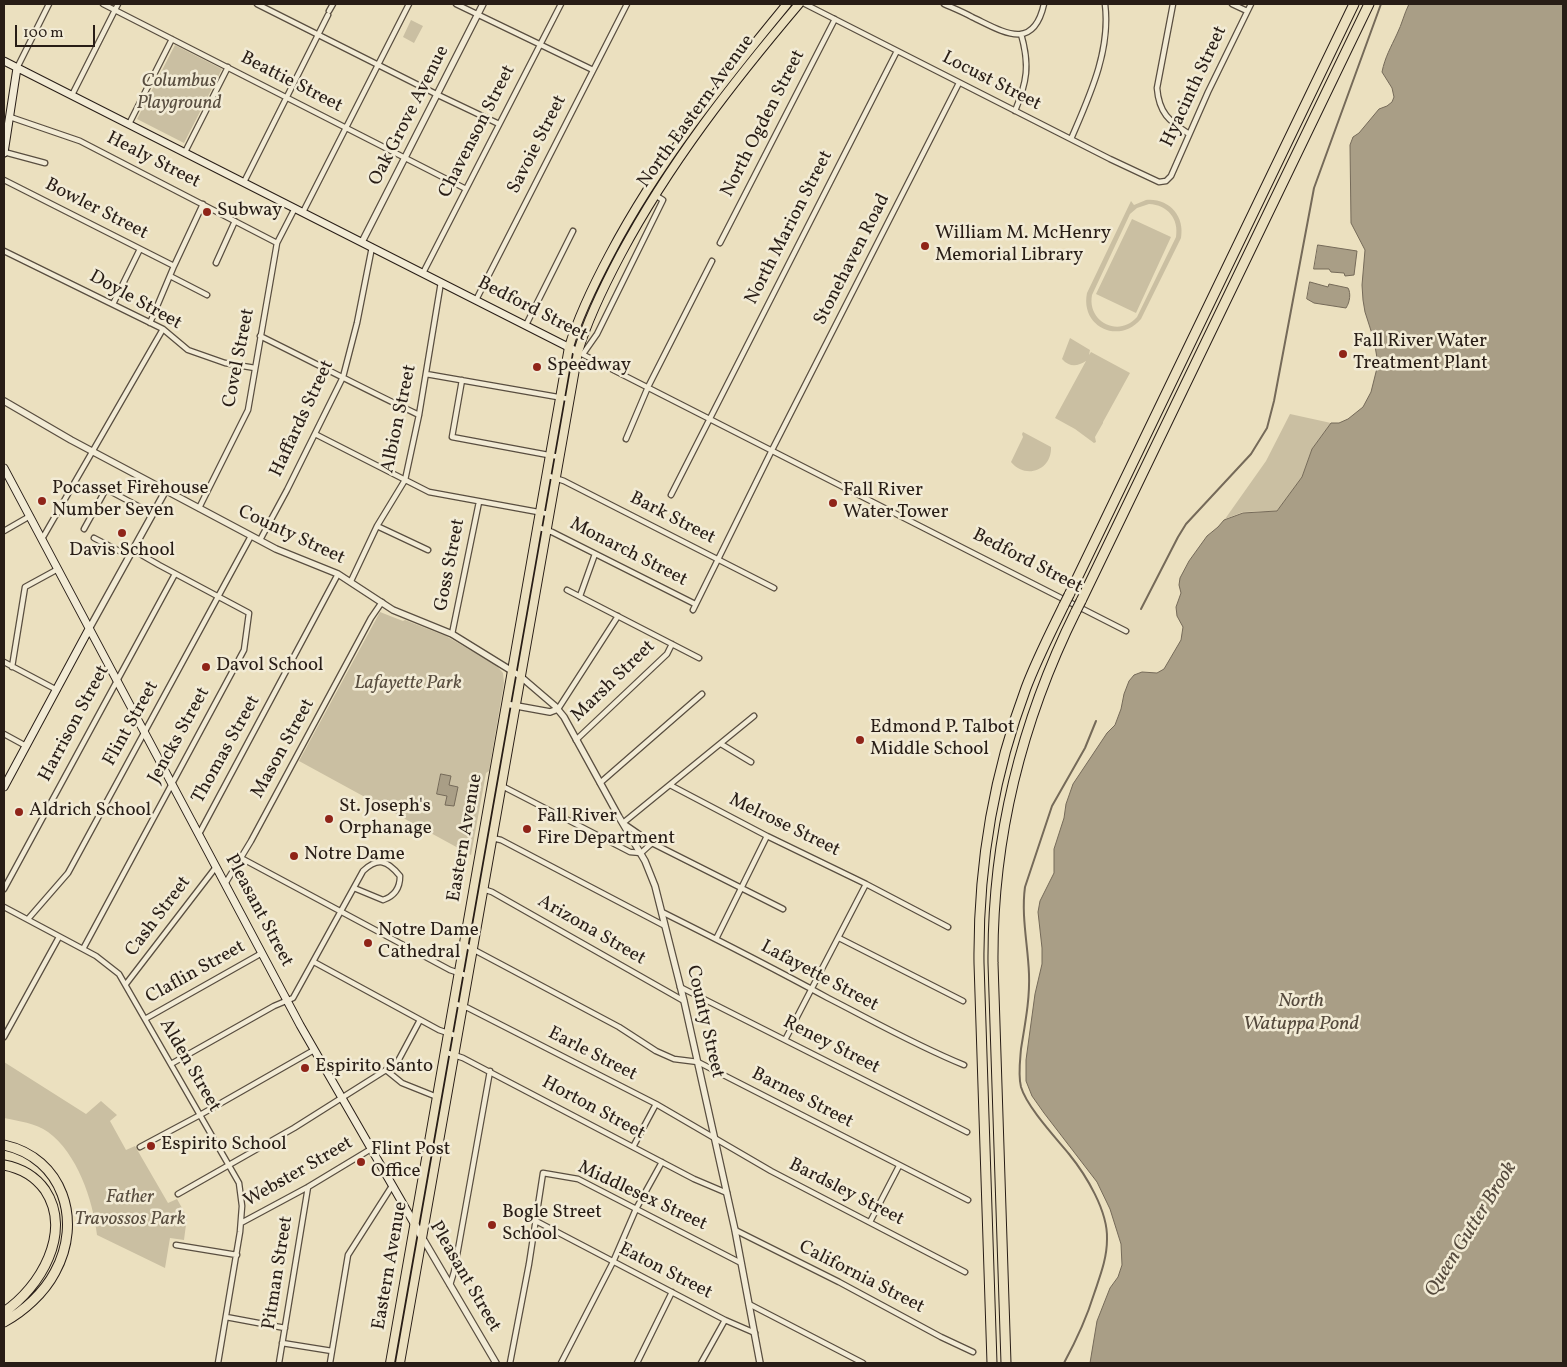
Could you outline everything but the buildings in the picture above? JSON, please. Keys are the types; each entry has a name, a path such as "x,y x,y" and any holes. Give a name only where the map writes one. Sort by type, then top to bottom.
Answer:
{"highway":[{"path":"992,1363 979,964 982,877 1000,772 1030,680 1064,605 1354,4"},
{"path":"1006,1363 993,925 996,877 1006,811 1022,745 1048,673 1076,611 1369,4"},
{"path":"4,1145 18,1149 35,1158 53,1176 65,1201 68,1228 61,1260 48,1284 32,1301 4,1322"},
{"path":"4,1164 26,1172 39,1182 50,1198 56,1222 52,1248 41,1273 23,1297 4,1312"}],"main road":[{"name":"North Eastern Avenue","path":"569,347 580,316 603,268 649,186 690,125 787,4"},
{"name":"North Eastern Avenue","path":"581,353 590,316 632,234 655,196 704,123 799,4"},
{"name":"Bedford Street","path":"4,61 581,353"},
{"path":"4,152 18,68"},
{"name":"Eastern Avenue","path":"390,1363 569,347"},
{"name":"Eastern Avenue","path":"400,1363 569,399 581,353"},
{"name":"Pleasant Street","path":"4,468 287,1001 422,1237"},
{"path":"4,788 89,629"}],"street":[{"path":"18,68 49,4"},
{"name":"Beattie Street","path":"102,4 466,189"},
{"path":"72,95 118,4"},
{"path":"257,4 499,124"},
{"path":"244,182 333,4"},
{"path":"303,212 409,4"},
{"path":"456,4 593,70"},
{"name":"Oak Grove Avenue","path":"362,242 483,4"},
{"name":"Chavenson Street","path":"423,273 561,4"},
{"name":"Savoie Street","path":"476,300 627,4"},
{"name":"Locust Street","path":"805,4 1141,175 1159,182 1165,181"},
{"path":"944,4 1008,34 1021,34 1030,30 1040,17 1044,4"},
{"path":"1071,139 1086,106 1101,59 1107,16 1105,4"},
{"path":"1174,4 1157,88 1158,99 1166,116 1189,134"},
{"path":"1232,4 1247,11"},
{"name":"Hyacinth Street","path":"1165,181 1172,176 1189,134 1251,4"},
{"name":"North Ogden Street","path":"720,243 835,19"},
{"path":"1014,110 1026,82 1027,69 1021,34"},
{"path":"129,124 172,39"},
{"name":"North Marion Street","path":"671,495 897,51"},
{"path":"185,152 228,68"},
{"name":"Stonehaven Road","path":"693,610 772,450 959,83"},
{"name":"Healy Street","path":"10,117 80,141 277,243"},
{"path":"4,152 45,163"},
{"name":"Bowler Street","path":"4,180 174,266"},
{"path":"581,353 597,334 663,200 655,196"},
{"path":"150,323 174,266 204,204"},
{"name":"Covel Street","path":"200,508 248,410 277,243 295,208"},
{"path":"216,263 235,221"},
{"path":"526,326 573,231"},
{"name":"Haffards Street","path":"260,540 343,376 357,323 372,247"},
{"path":"113,304 140,249"},
{"name":"Doyle Street","path":"4,251 163,329 188,350 225,363 255,368"},
{"path":"626,440 648,388 712,261"},
{"path":"170,276 207,294"},
{"name":"Albion Street","path":"351,581 377,526 405,480 419,415 441,282"},
{"path":"42,540 163,329"},
{"path":"260,336 343,376 373,394 419,415"},
{"name":"Bedford Street","path":"581,353 1126,631"},
{"path":"426,374 569,399"},
{"path":"462,380 452,438 559,456"},
{"name":"County Street","path":"4,402 251,536 286,554 338,574 403,614 452,634 520,676 558,709 641,853 652,878 684,1001 715,1138 742,1263 760,1363"},
{"path":"315,434 405,480 438,494 549,514"},
{"name":"Bark Street","path":"546,476 556,478 718,558 774,588"},
{"path":"84,529 106,489 153,514"},
{"path":"89,629 166,490"},
{"name":"Goss Street","path":"452,634 479,502"},
{"path":"4,531 30,516"},
{"path":"377,526 428,550"},
{"name":"Monarch Street","path":"537,527 695,604"},
{"name":"Flint Street","path":"28,919 68,873 251,536"},
{"path":"94,538 130,556"},
{"path":"133,550 218,597"},
{"path":"580,596 595,554"},
{"path":"12,667 25,587 58,569"},
{"name":"Harrison Street","path":"4,889 175,574"},
{"name":"Thomas Street","path":"199,834 338,574"},
{"path":"567,590 699,658"},
{"name":"Jencks Street","path":"83,949 171,782 244,650 249,613 218,597"},
{"name":"Mason Street","path":"225,884 241,858 371,618 382,602"},
{"path":"506,704 552,712 558,709 618,616"},
{"name":"Marsh Street","path":"576,740 668,654 672,644"},
{"path":"4,662 56,690"},
{"path":"600,783 702,694"},
{"path":"754,716 623,823 652,843 783,909"},
{"path":"4,734 26,746"},
{"path":"721,744 751,762"},
{"path":"501,786 628,851 641,853 652,843"},
{"name":"Melrose Street","path":"670,786 948,927"},
{"path":"716,939 768,836"},
{"path":"492,838 501,840 665,926"},
{"path":"241,858 468,976"},
{"path":"171,1064 274,1006 293,998 363,871 370,864 376,861 392,866 400,876 400,884 396,892 390,898 383,900 354,888"},
{"name":"Cash Street","path":"126,984 216,867"},
{"path":"785,1040 866,884"},
{"name":"Arizona Street","path":"483,889 492,892 684,1001"},
{"name":"Alden Street","path":"4,906 110,966 126,984 240,1187 242,1202 241,1223 218,1363"},
{"name":"Lafayette Street","path":"662,912 941,1056 964,1065"},
{"path":"4,1038 60,937"},
{"path":"839,938 963,1001"},
{"name":"Barnes Street","path":"464,944 619,1027 656,1051 674,1059 698,1062 968,1200"},
{"name":"Claflin Street","path":"145,1019 262,953"},
{"path":"314,962 420,1020 448,1034 457,1036"},
{"name":"Reney Street","path":"680,987 967,1132"},
{"name":"Earle Street","path":"453,1003 462,1005 656,1104 715,1138"},
{"path":"178,1194 294,1128 397,1063 420,1020"},
{"path":"140,1147 314,1050"},
{"name":"Horton Street","path":"445,1052 454,1054 490,1071 694,1179 727,1193"},
{"path":"386,1070 402,1083 437,1096"},
{"path":"450,1285 454,1272 490,1071"},
{"path":"633,1147 656,1104"},
{"name":"Bardsley Street","path":"715,1138 771,1171 965,1272"},
{"name":"Webster Street","path":"241,1223 308,1187 371,1149"},
{"path":"561,1363 613,1262 636,1209 662,1162"},
{"path":"870,1222 899,1166"},
{"name":"Middlesex Street","path":"536,1221 544,1173 578,1179 742,1263"},
{"path":"330,1363 348,1255 392,1186"},
{"name":"Pitman Street","path":"279,1363 308,1187"},
{"path":"510,1363 536,1221"},
{"name":"Eaton Street","path":"536,1221 725,1320 754,1333"},
{"name":"California Street","path":"735,1230 839,1282 940,1337 974,1352"},
{"name":"Pleasant Street","path":"422,1237 496,1363"},
{"path":"176,1245 237,1255"},
{"path":"637,1363 672,1292"},
{"path":"749,1304 863,1363"},
{"path":"226,1317 284,1328"},
{"path":"701,1363 725,1320"},
{"path":"282,1344 332,1350"}],"green space":[{"path":"411,20 423,26 414,43 403,37"},
{"name":"Columbus Playground","path":"175,45 222,69 184,143 137,119"},
{"path":"1146,200 1154,200 1168,205 1178,216 1182,230 1181,238 1141,319 1132,327 1122,331 1112,331 1095,323 1089,315 1086,305 1087,293 1131,201 1134,205","holes":["1149,204 1156,205 1171,214 1176,224 1176,237 1137,317 1130,323 1122,326 1106,324 1094,313 1092,295 1130,214 1137,208"]},
{"path":"1132,219 1171,237 1136,313 1096,294"},
{"path":"1070,338 1090,350 1089,355 1091,352 1130,373 1095,437 1096,442 1094,443 1075,429 1055,418 1086,361 1074,365 1068,364 1062,359"},
{"path":"1290,414 1331,423 1312,449 1302,477 1277,511 1243,512 1225,519 1266,461"},
{"path":"1023,432 1051,447 1047,462 1037,470 1024,470 1011,462 1023,437"},
{"name":"Lafayette Park","path":"380,612 446,636 496,665 503,673 504,683 489,771 486,773 471,855 299,761"},
{"name":"Father Travossos Park","path":"4,1062 86,1114 101,1101 117,1115 110,1121 126,1150 135,1146 168,1203 177,1199 187,1217 184,1240 170,1238 165,1268 97,1235 92,1207 82,1178 67,1152 48,1132 38,1126 4,1118"}],"water":[{"name":"North Watuppa Pond","path":"1409,4 1563,4 1563,1363 1090,1363 1097,1321 1110,1288 1118,1277 1122,1265 1121,1244 1110,1209 1097,1182 1032,1096 1026,1081 1026,1060 1035,994 1042,964 1038,912 1040,901 1054,873 1054,849 1073,784 1107,733 1115,725 1129,681 1134,675 1142,672 1157,673 1164,669 1181,640 1183,627 1177,616 1176,607 1181,593 1180,578 1189,561 1207,536 1224,520 1243,513 1277,511 1302,477 1312,449 1331,423 1339,423 1348,419 1363,407 1371,392 1378,364 1374,340 1363,300 1362,285 1365,250 1351,223 1350,145 1353,137 1359,133 1379,109 1392,102 1394,97 1392,88 1382,72 1386,57"},
{"path":"1318,245 1357,251 1354,275 1345,276 1344,273 1331,272 1329,269 1314,269"},
{"path":"1310,282 1328,287 1329,284 1348,288 1350,298 1346,308 1314,303 1307,299"},
{"path":"441,774 451,776 449,785 458,787 454,806 445,805 447,796 437,794"}],"waterway":[{"path":"1141,609 1186,524 1251,454 1267,428 1274,401 1314,188 1381,4"},
{"path":"1064,1363 1091,1303 1101,1274 1107,1239 1104,1217 1089,1183 1076,1163 1035,1113 1021,1087 1021,1049 1027,1012 1029,983 1024,898 1025,887 1052,806 1085,748 1096,721"}],"place":[{"name":"Subway","path":"207,212"},
{"name":"William M. McHenry Memorial Library","path":"925,246"},
{"name":"Fall River Water Treatment Plant","path":"1343,354"},
{"name":"Speedway","path":"537,367"},
{"name":"Pocasset Firehouse Number Seven","path":"42,501"},
{"name":"Fall River Water Tower","path":"833,503"},
{"name":"Davis School","path":"122,533"},
{"name":"Davol School","path":"206,667"},
{"name":"Edmond P. Talbot Middle School","path":"860,740"},
{"name":"Aldrich School","path":"19,812"},
{"name":"St. Joseph's Orphanage","path":"329,819"},
{"name":"Fall River Fire Department","path":"527,829"},
{"name":"Notre Dame","path":"294,856"},
{"name":"Notre Dame Cathedral","path":"368,943"},
{"name":"Espirito Santo","path":"305,1068"},
{"name":"Espirito School","path":"151,1146"},
{"name":"Flint Post Office","path":"361,1162"},
{"name":"Bogle Street School","path":"492,1225"}],"water label":[{"name":"Queen Gutter Brook","path":"1472,1230"}]}
